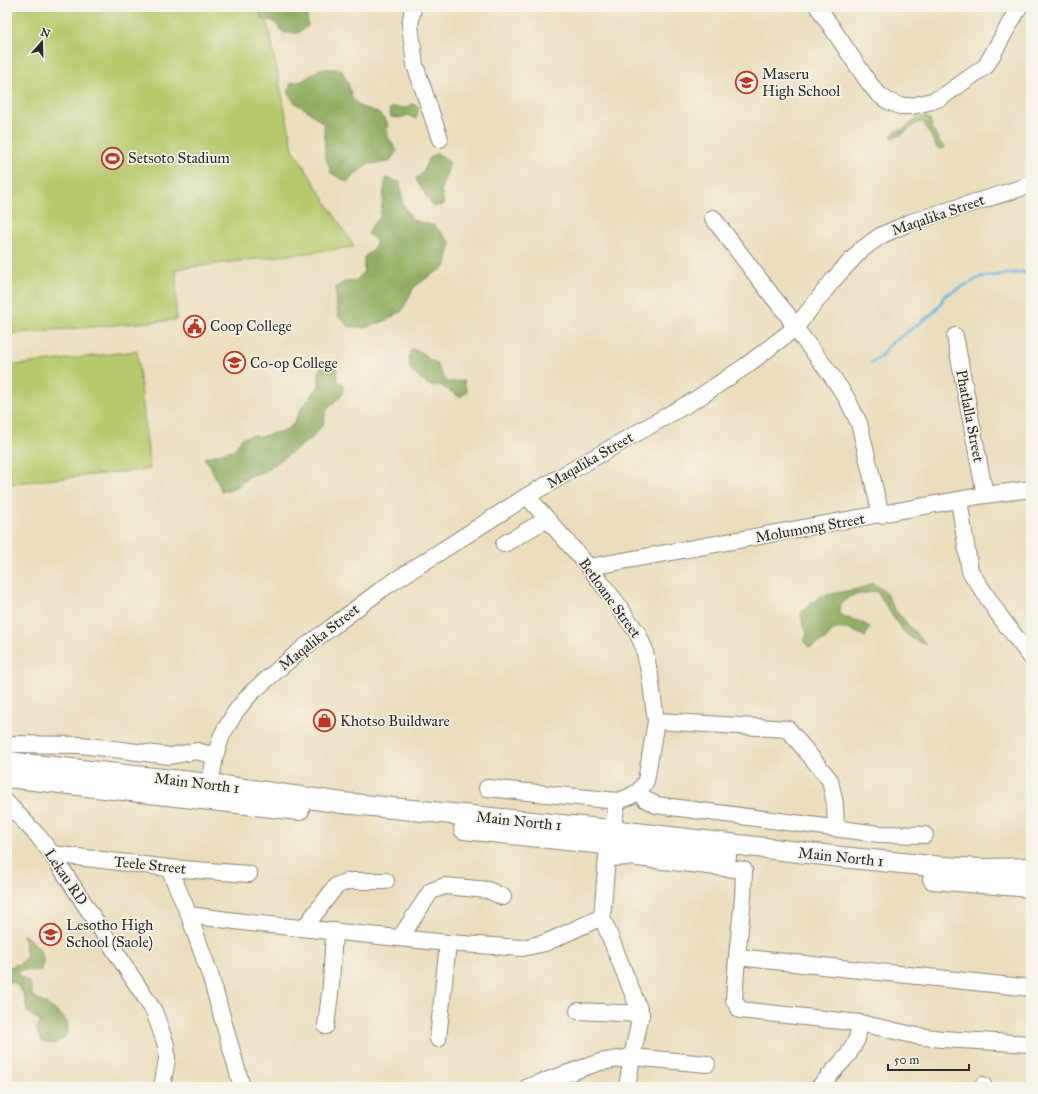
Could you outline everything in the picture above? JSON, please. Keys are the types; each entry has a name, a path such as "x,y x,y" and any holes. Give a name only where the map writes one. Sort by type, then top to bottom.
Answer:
{"main road":[{"name":"Main North 1","path":"7,762 209,792 609,844 895,876 1031,887"},
{"name":"Main North 1","path":"7,777 209,792"},
{"name":"Main North 1","path":"609,844 841,857 983,869 1031,868"}],"street":[{"path":"413,7 410,25 415,65 440,140"},
{"path":"818,7 878,94 888,101 900,106 912,106 942,97 986,66 1019,7"},
{"name":"Maqalika Street","path":"209,792 215,756 222,735 236,711 251,693 286,663 382,589 527,496 698,398 747,365 795,328 834,279 861,250 880,236 911,222 1031,185"},
{"path":"713,218 786,314 846,397 859,423 881,515"},
{"name":"Phatlalla Street","path":"955,336 985,495"},
{"name":"Molumong Street","path":"589,567 985,495 1031,489"},
{"name":"Betloane Street","path":"527,496 589,567 637,632 645,655 656,721 646,781 639,791"},
{"path":"958,500 970,571 1001,618 1031,657"},
{"path":"504,544 547,520"},
{"path":"656,721 788,729 830,780 835,804 836,828"},
{"path":"7,744 81,745 170,756 197,751 215,756"},
{"path":"488,788 618,801 639,791 645,799 656,805 879,834 925,835"},
{"path":"618,801 609,844 602,917 641,1014 627,1087"},
{"name":"Lekau RD","path":"7,804 38,836 52,854 154,1011 166,1046 167,1059 162,1087"},
{"path":"609,844 628,857 744,870 734,1000 740,1010 860,1023 917,1036 942,1039 1031,1044"},
{"name":"Teele Street","path":"52,854 169,868 249,874"},
{"path":"169,868 189,915 211,978 238,1085"},
{"path":"304,928 336,886 348,881 386,881"},
{"path":"400,938 431,891 445,886 488,890 502,897"},
{"path":"189,915 448,943 522,948 545,943 602,917"},
{"path":"326,1026 331,985 334,931"},
{"path":"438,1039 448,943"},
{"path":"737,957 1031,988"},
{"path":"578,1011 641,1014"},
{"path":"819,1087 848,1055 857,1039 860,1023"},
{"path":"528,1087 600,1062 632,1057 707,1064"}],"green space":[{"name":"Setsoto Stadium","path":"7,7 264,7 293,149 354,247 176,269 176,320 7,334"},
{"path":"259,7 299,7 307,13 308,26 298,33 284,33 273,21 262,20"},
{"path":"320,69 341,69 348,83 352,98 361,107 377,112 387,121 388,137 397,151 389,162 367,164 347,182 331,173 325,155 324,124 294,102 288,93 291,83 302,81"},
{"path":"412,104 419,107 416,119 408,115 399,118 391,117 389,110 392,107 406,108"},
{"path":"920,117 927,117 930,119 935,134 944,147 943,149 937,148 924,123 922,122 900,135 891,137 896,131 908,126"},
{"path":"437,153 450,163 441,189 444,204 433,207 416,179 423,172 428,159"},
{"path":"386,178 400,182 403,205 413,220 435,226 451,243 445,267 414,287 402,311 387,320 365,328 348,326 338,316 336,287 347,281 357,280 364,271 364,257 372,251 377,241 368,234 372,225 380,218"},
{"path":"412,349 422,352 428,359 436,363 446,382 464,381 467,392 460,397 440,385 431,386 416,376 410,368 409,363"},
{"path":"137,351 150,469 7,484 7,366"},
{"path":"329,361 334,362 337,370 337,381 344,385 343,393 326,411 323,424 312,438 265,471 248,477 238,486 222,492 210,465 204,458 235,449 242,438 253,435 260,437 285,430 293,425 300,410 319,385 319,373 322,365"},
{"path":"872,583 878,586 885,593 898,613 926,644 909,637 897,623 876,591 851,596 841,603 838,613 870,627 865,637 850,630 834,629 825,640 809,647 804,642 807,633 803,625 801,613 810,604 821,596 863,588"},
{"path":"23,934 40,950 43,959 42,965 40,971 17,970 21,977 30,983 32,995 59,1013 67,1022 68,1026 66,1036 55,1044 42,1042 36,1029 41,1022 27,1012 25,999 20,989 13,982 7,982 7,968 21,963 27,956"}],"waterway":[{"path":"871,363 881,356 888,346 932,314 940,305 944,296 981,277 1024,272 1031,277"}],"place":[{"name":"Maseru High School","path":"747,83"},
{"name":"Setsoto Stadium","path":"113,158"},
{"name":"Coop College","path":"195,326"},
{"name":"Co-op College","path":"235,363"},
{"name":"Khotso Buildware","path":"325,721"},
{"name":"Lesotho High School (Saole)","path":"51,934"}]}
